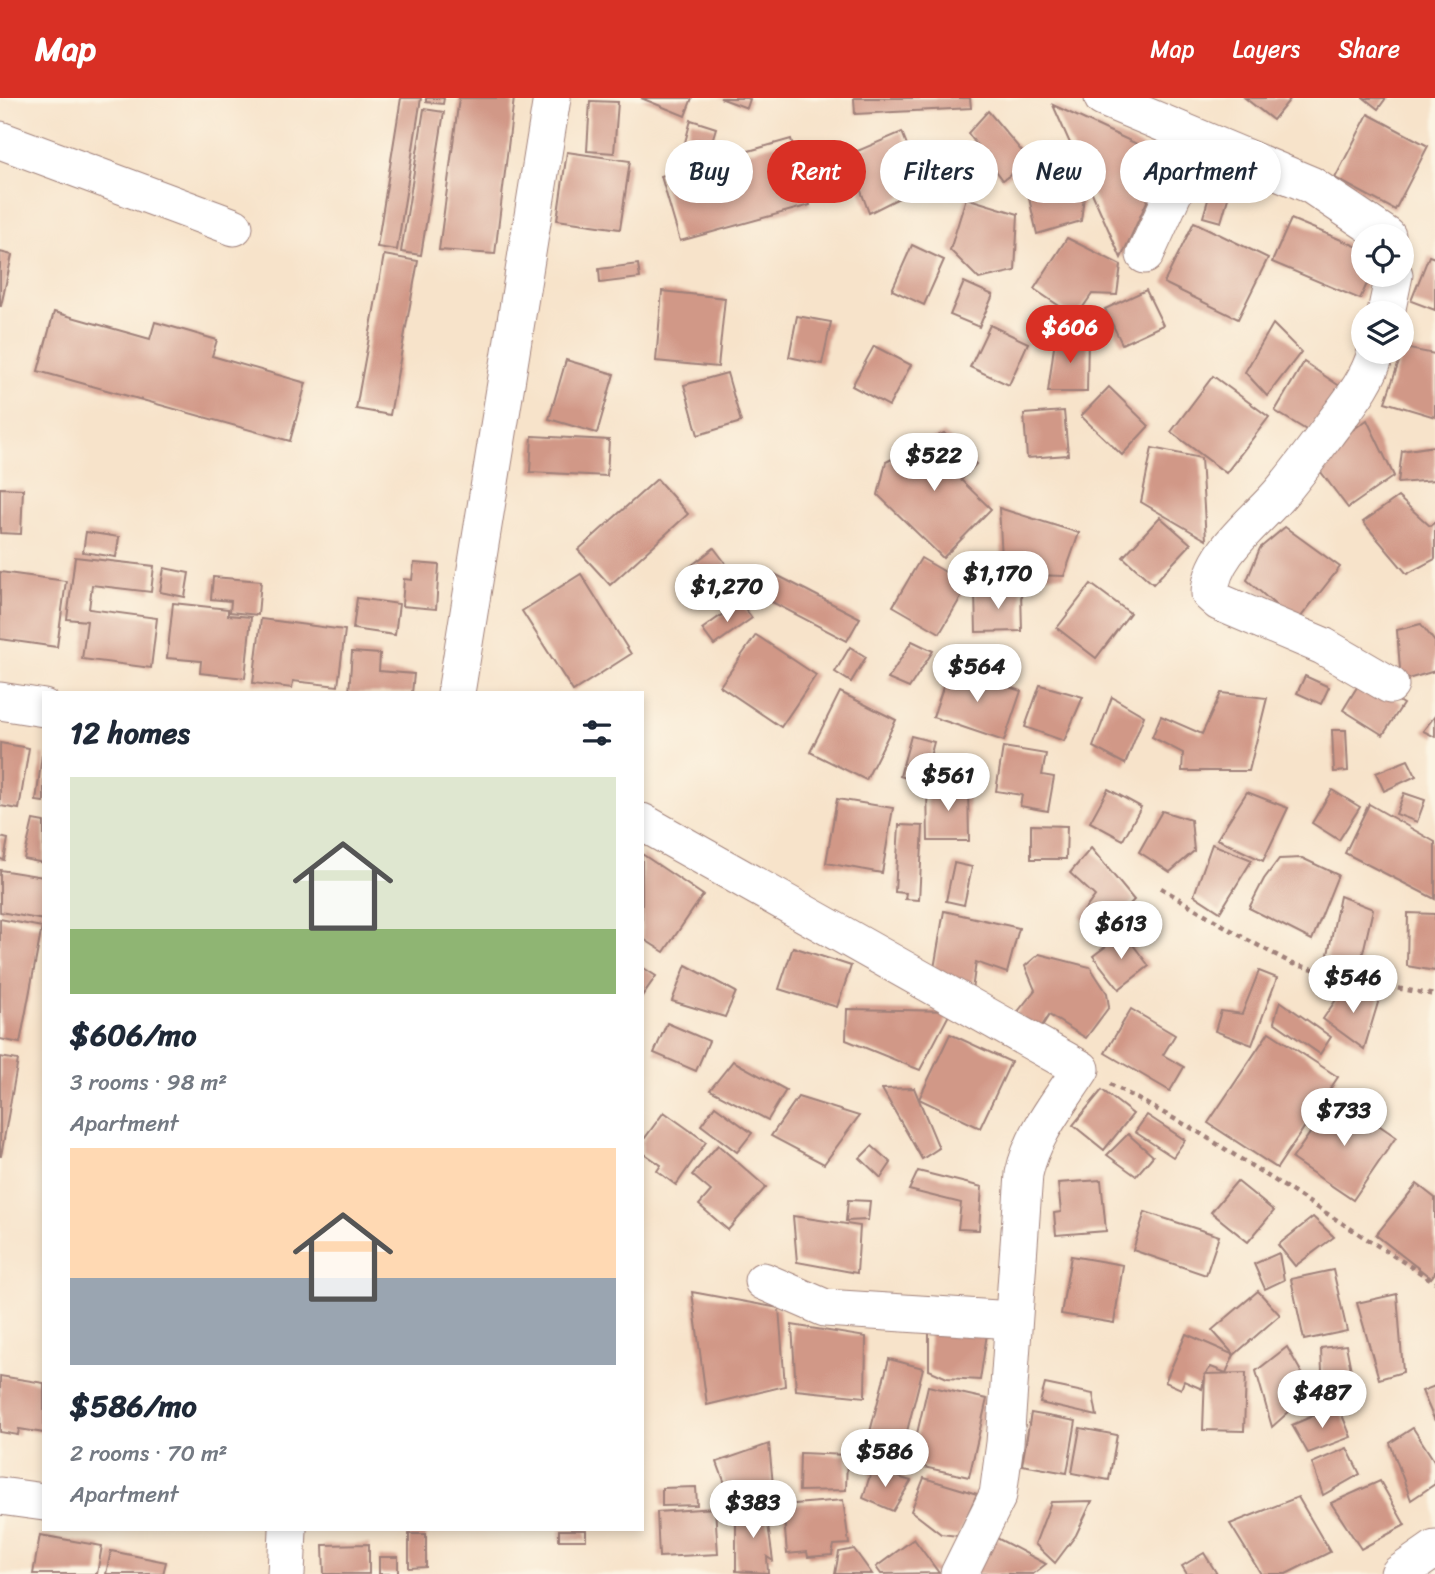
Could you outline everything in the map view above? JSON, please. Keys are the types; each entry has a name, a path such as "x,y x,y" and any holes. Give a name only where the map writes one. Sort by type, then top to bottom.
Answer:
{"street":[{"path":"456,691 552,98"},
{"path":"1103,98 1311,185 1369,224"},
{"path":"1145,255 1198,139"},
{"path":"0,140 234,227"},
{"path":"1373,364 1351,400 1283,491 1222,556 1214,571 1210,594 1219,601 1324,646 1390,685"},
{"path":"0,701 42,708"},
{"path":"644,823 1082,1069 1036,1138 1028,1155 1024,1174 998,1495 959,1574"},
{"path":"763,1281 825,1308 1013,1320"},
{"path":"0,1496 42,1502"},
{"path":"284,1531 286,1574"},
{"path":"1399,1574 1435,1549"}],"path":[{"path":"1161,888 1293,964 1379,985 1435,995"},
{"path":"1082,1069 1195,1129 1435,1282"}],"building":[{"path":"401,98 421,98 397,250 377,247"},
{"path":"426,98 444,98 443,104 426,102"},
{"path":"459,98 514,98 495,254 439,250"},
{"path":"641,98 692,98 685,116"},
{"path":"720,98 746,98 750,99 747,108"},
{"path":"854,98 970,98 971,108 855,114"},
{"path":"1245,98 1291,98 1273,120"},
{"path":"1364,98 1386,98 1378,109"},
{"path":"590,101 618,102 614,153 587,151"},
{"path":"1053,105 1128,140 1120,140 1120,203 1146,203 1121,258 1097,203 1106,203 1106,140 1069,140"},
{"path":"424,109 444,112 421,255 401,252"},
{"path":"988,111 1012,140 1012,174 1003,180 998,173 998,140 973,140 968,133"},
{"path":"1368,114 1428,146 1395,210 1335,178"},
{"path":"691,120 716,128 712,140 686,140"},
{"path":"902,132 905,140 883,140"},
{"path":"880,141 880,203 889,203 869,213 865,203 866,147"},
{"path":"767,146 767,203 810,205 680,241 669,203 753,203 753,150"},
{"path":"567,152 630,161 620,229 557,220"},
{"path":"964,203 982,203 1018,214 1015,271 979,279 950,250"},
{"path":"1030,203 1083,203 1081,221 1037,234"},
{"path":"1207,203 1227,203 1221,222 1203,217"},
{"path":"1291,219 1351,244 1351,287 1366,287 1360,299 1272,262"},
{"path":"1194,222 1268,258 1238,319 1164,283"},
{"path":"1067,238 1121,265 1117,295 1092,294 1076,317 1034,289"},
{"path":"912,245 944,260 924,305 892,290"},
{"path":"0,252 12,255 1,306 0,306"},
{"path":"384,255 418,261 390,415 356,409"},
{"path":"1429,256 1435,258 1435,310 1411,301"},
{"path":"638,264 640,278 600,283 599,269"},
{"path":"964,282 993,295 979,327 950,315"},
{"path":"1146,290 1163,325 1122,344 1105,309"},
{"path":"662,291 725,298 718,367 656,361"},
{"path":"54,312 150,339 155,322 217,340 212,356 306,383 290,441 38,371"},
{"path":"797,316 831,322 822,364 789,357"},
{"path":"1273,324 1301,352 1267,396 1245,372"},
{"path":"990,325 1028,343 1009,385 970,367"},
{"path":"1088,335 1087,392 1048,392 1055,339"},
{"path":"874,346 911,365 889,406 852,386"},
{"path":"1414,350 1435,354 1435,417 1385,402 1398,364 1414,364"},
{"path":"566,360 614,374 597,433 549,419"},
{"path":"1304,362 1344,389 1308,431 1275,411"},
{"path":"727,373 741,422 698,435 684,385"},
{"path":"1213,376 1269,417 1226,473 1171,432"},
{"path":"1109,387 1149,426 1122,455 1081,416"},
{"path":"1064,411 1068,455 1027,458 1024,414"},
{"path":"1367,420 1394,476 1348,508 1321,472 1326,448"},
{"path":"944,433 976,464 961,480 991,509 943,558 878,495 886,462"},
{"path":"532,436 609,440 607,476 530,472"},
{"path":"1435,446 1435,480 1398,483 1402,451"},
{"path":"1152,448 1201,458 1206,540 1141,502"},
{"path":"657,479 688,514 610,585 578,550"},
{"path":"0,488 23,489 21,534 0,533"},
{"path":"1398,497 1430,526 1435,522 1435,559 1407,574 1363,522"},
{"path":"999,508 1079,533 1064,576 1003,574"},
{"path":"1160,517 1191,544 1153,584 1123,557"},
{"path":"1285,527 1340,567 1296,623 1247,580 1260,548"},
{"path":"86,532 119,537 116,557 83,552"},
{"path":"714,548 742,585 720,602 691,566"},
{"path":"75,557 154,566 151,592 92,585 89,609 157,618 151,668 82,659 87,621 67,619"},
{"path":"921,558 968,585 940,633 893,606"},
{"path":"414,563 439,565 436,609 402,606 404,579 412,580"},
{"path":"164,568 189,573 185,597 160,592"},
{"path":"763,568 860,618 847,641 751,591"},
{"path":"0,572 66,581 57,647 0,639"},
{"path":"581,574 631,654 573,691 522,611"},
{"path":"213,577 261,581 258,615 230,612 231,601 211,599"},
{"path":"1091,584 1130,613 1096,658 1057,628"},
{"path":"1021,590 1022,631 976,632 975,591"},
{"path":"357,598 399,604 395,635 353,629"},
{"path":"740,602 752,618 714,645 702,629"},
{"path":"173,603 228,609 228,615 251,617 245,678 200,673 201,661 167,658"},
{"path":"261,619 345,630 338,686 293,681 292,688 253,683"},
{"path":"1421,624 1435,642 1435,671 1401,681 1397,630"},
{"path":"756,635 816,675 781,727 720,686"},
{"path":"912,641 933,651 909,688 888,679"},
{"path":"850,647 866,657 851,682 835,672"},
{"path":"352,652 380,654 379,671 414,674 412,691 349,691"},
{"path":"950,667 1021,691 1004,741 933,717"},
{"path":"1305,676 1329,687 1321,704 1297,693"},
{"path":"1362,679 1403,704 1383,735 1343,710"},
{"path":"1040,685 1083,697 1064,741 1025,727"},
{"path":"840,692 896,720 866,780 810,752"},
{"path":"1221,693 1267,698 1249,771 1182,771 1183,753 1152,737 1161,716 1202,734"},
{"path":"1112,697 1144,716 1125,764 1093,747"},
{"path":"1435,716 1435,737 1423,731"},
{"path":"1332,730 1346,730 1348,771 1334,772"},
{"path":"911,736 934,742 923,783 900,776"},
{"path":"0,743 29,748 19,809 0,806"},
{"path":"1003,747 1046,754 1042,775 1054,777 1048,811 1020,806 1022,795 996,791"},
{"path":"42,755 42,802 36,801"},
{"path":"1408,760 1416,776 1384,791 1376,773"},
{"path":"968,785 969,841 928,841 927,786"},
{"path":"1108,789 1141,807 1123,840 1090,822"},
{"path":"1332,790 1360,807 1339,840 1312,823"},
{"path":"1247,792 1288,808 1263,861 1217,839"},
{"path":"1404,793 1425,800 1417,822 1396,814"},
{"path":"837,799 893,808 882,873 826,863"},
{"path":"1369,804 1435,842 1435,899 1345,853"},
{"path":"1162,811 1191,820 1194,851 1170,872 1139,852"},
{"path":"33,820 42,822 42,863 24,859"},
{"path":"899,825 923,826 919,900 905,899 906,893 895,892"},
{"path":"1031,825 1067,826 1066,859 1031,859"},
{"path":"0,837 8,839 4,860 0,859"},
{"path":"1212,844 1252,860 1220,912 1194,895"},
{"path":"1091,848 1134,900 1095,939 1080,916 1095,896 1070,873"},
{"path":"644,855 703,895 664,952 644,939"},
{"path":"1302,858 1338,875 1312,940 1249,908 1264,879 1279,859"},
{"path":"954,863 972,867 964,905 946,901"},
{"path":"0,870 42,877 42,920 0,912"},
{"path":"1340,896 1373,909 1359,970 1327,959"},
{"path":"944,911 1019,928 1007,973 976,962 972,990 932,980"},
{"path":"1408,913 1435,914 1435,971 1407,966"},
{"path":"0,919 42,927 20,1043 0,1039"},
{"path":"1124,933 1149,966 1119,989 1093,956"},
{"path":"793,947 851,966 837,1007 779,989"},
{"path":"1039,954 1090,967 1107,993 1109,1007 1086,1038 1049,1015 1039,1031 1016,1014 1035,990 1025,966"},
{"path":"686,965 736,992 725,1017 672,1001"},
{"path":"644,968 656,976 644,993"},
{"path":"1259,971 1277,978 1252,1045 1215,1031 1221,1011 1242,1014"},
{"path":"1344,988 1380,996 1364,1049 1323,1019"},
{"path":"1280,1001 1331,1037 1320,1054 1274,1022"},
{"path":"847,1009 951,1011 920,1070 846,1040"},
{"path":"1131,1009 1175,1035 1163,1055 1184,1067 1170,1091 1105,1053"},
{"path":"667,1023 709,1041 696,1071 654,1053"},
{"path":"1269,1032 1338,1077 1277,1168 1208,1123"},
{"path":"950,1034 1011,1062 980,1128 919,1099"},
{"path":"0,1057 18,1060 1,1156 0,1156"},
{"path":"733,1061 786,1090 768,1120 710,1090"},
{"path":"914,1088 939,1148 922,1159 882,1089"},
{"path":"1102,1090 1133,1114 1104,1150 1073,1125"},
{"path":"1336,1096 1396,1137 1353,1200 1292,1159"},
{"path":"798,1097 859,1116 824,1164 771,1136"},
{"path":"715,1106 752,1133 737,1152 701,1125"},
{"path":"664,1112 706,1142 676,1185 657,1171 661,1165 644,1153 644,1139"},
{"path":"1147,1115 1185,1140 1173,1157 1135,1132"},
{"path":"1128,1134 1153,1156 1136,1176 1107,1155"},
{"path":"718,1145 766,1187 728,1230 699,1205 711,1191 692,1175"},
{"path":"872,1146 891,1163 881,1178 860,1158"},
{"path":"918,1171 982,1187 979,1230 958,1229 961,1203 909,1190"},
{"path":"1101,1180 1106,1231 1056,1235 1054,1213 1061,1212 1058,1183"},
{"path":"1237,1181 1274,1211 1248,1242 1211,1212"},
{"path":"1417,1184 1435,1198 1435,1273 1431,1278 1376,1235"},
{"path":"848,1200 870,1201 868,1220 846,1221"},
{"path":"1145,1212 1219,1236 1206,1275 1133,1250"},
{"path":"793,1216 860,1226 857,1273 797,1262"},
{"path":"1313,1217 1334,1237 1295,1266 1278,1245"},
{"path":"1279,1253 1284,1280 1265,1289 1254,1264"},
{"path":"1071,1256 1123,1265 1114,1323 1061,1314"},
{"path":"1333,1270 1347,1331 1304,1340 1291,1279"},
{"path":"1258,1291 1280,1315 1234,1355 1212,1330"},
{"path":"692,1292 779,1308 785,1386 707,1405"},
{"path":"1397,1294 1403,1372 1379,1379 1357,1303"},
{"path":"929,1323 988,1327 980,1380 947,1378 929,1370"},
{"path":"792,1325 866,1337 865,1397 796,1390"},
{"path":"1186,1334 1234,1355 1226,1373 1211,1367 1205,1374 1202,1389 1184,1381 1181,1389 1165,1382"},
{"path":"1346,1345 1355,1390 1323,1396 1321,1348"},
{"path":"1287,1347 1312,1391 1272,1427 1256,1371"},
{"path":"889,1359 923,1368 900,1459 865,1451"},
{"path":"1246,1373 1244,1431 1203,1430 1205,1374"},
{"path":"0,1376 42,1383 42,1433 19,1429 18,1435 0,1432"},
{"path":"1045,1384 1093,1394 1097,1416 1040,1403"},
{"path":"928,1386 987,1399 969,1477 910,1464"},
{"path":"1435,1386 1435,1421 1422,1391"},
{"path":"1338,1405 1351,1437 1308,1453 1292,1425"},
{"path":"1031,1413 1076,1421 1067,1473 1022,1465"},
{"path":"1080,1428 1117,1435 1109,1480 1072,1473"},
{"path":"1413,1428 1435,1462 1435,1484 1411,1500 1390,1443"},
{"path":"769,1444 773,1485 730,1497 717,1462"},
{"path":"1347,1448 1360,1474 1323,1495 1312,1463"},
{"path":"800,1453 847,1455 846,1490 799,1491"},
{"path":"872,1469 911,1481 893,1511 863,1498"},
{"path":"924,1478 977,1494 958,1536 941,1534 911,1511"},
{"path":"1380,1481 1405,1525 1361,1549 1331,1503"},
{"path":"696,1487 697,1505 662,1506 662,1488"},
{"path":"1298,1497 1330,1552 1286,1574 1261,1574 1230,1524"},
{"path":"843,1500 849,1544 834,1545 832,1555 808,1557 807,1552 787,1554 783,1505"},
{"path":"1092,1501 1076,1535 1055,1563 1035,1544 1051,1502"},
{"path":"765,1503 773,1561 767,1557 768,1573 736,1571 736,1511"},
{"path":"715,1508 718,1554 659,1557 657,1512"},
{"path":"559,1531 586,1531 586,1540 559,1540"},
{"path":"409,1534 426,1534 426,1567 409,1568"},
{"path":"40,1535 102,1546 97,1574 33,1574"},
{"path":"991,1535 1046,1564 1033,1574 973,1574"},
{"path":"914,1539 939,1573 881,1574 876,1567"},
{"path":"369,1544 369,1574 324,1574 323,1545"},
{"path":"854,1549 872,1574 835,1574 839,1552"},
{"path":"111,1551 166,1562 163,1574 106,1574"},
{"path":"1204,1553 1217,1574 1187,1574 1182,1566"},
{"path":"379,1557 398,1557 398,1574 379,1574"}]}
